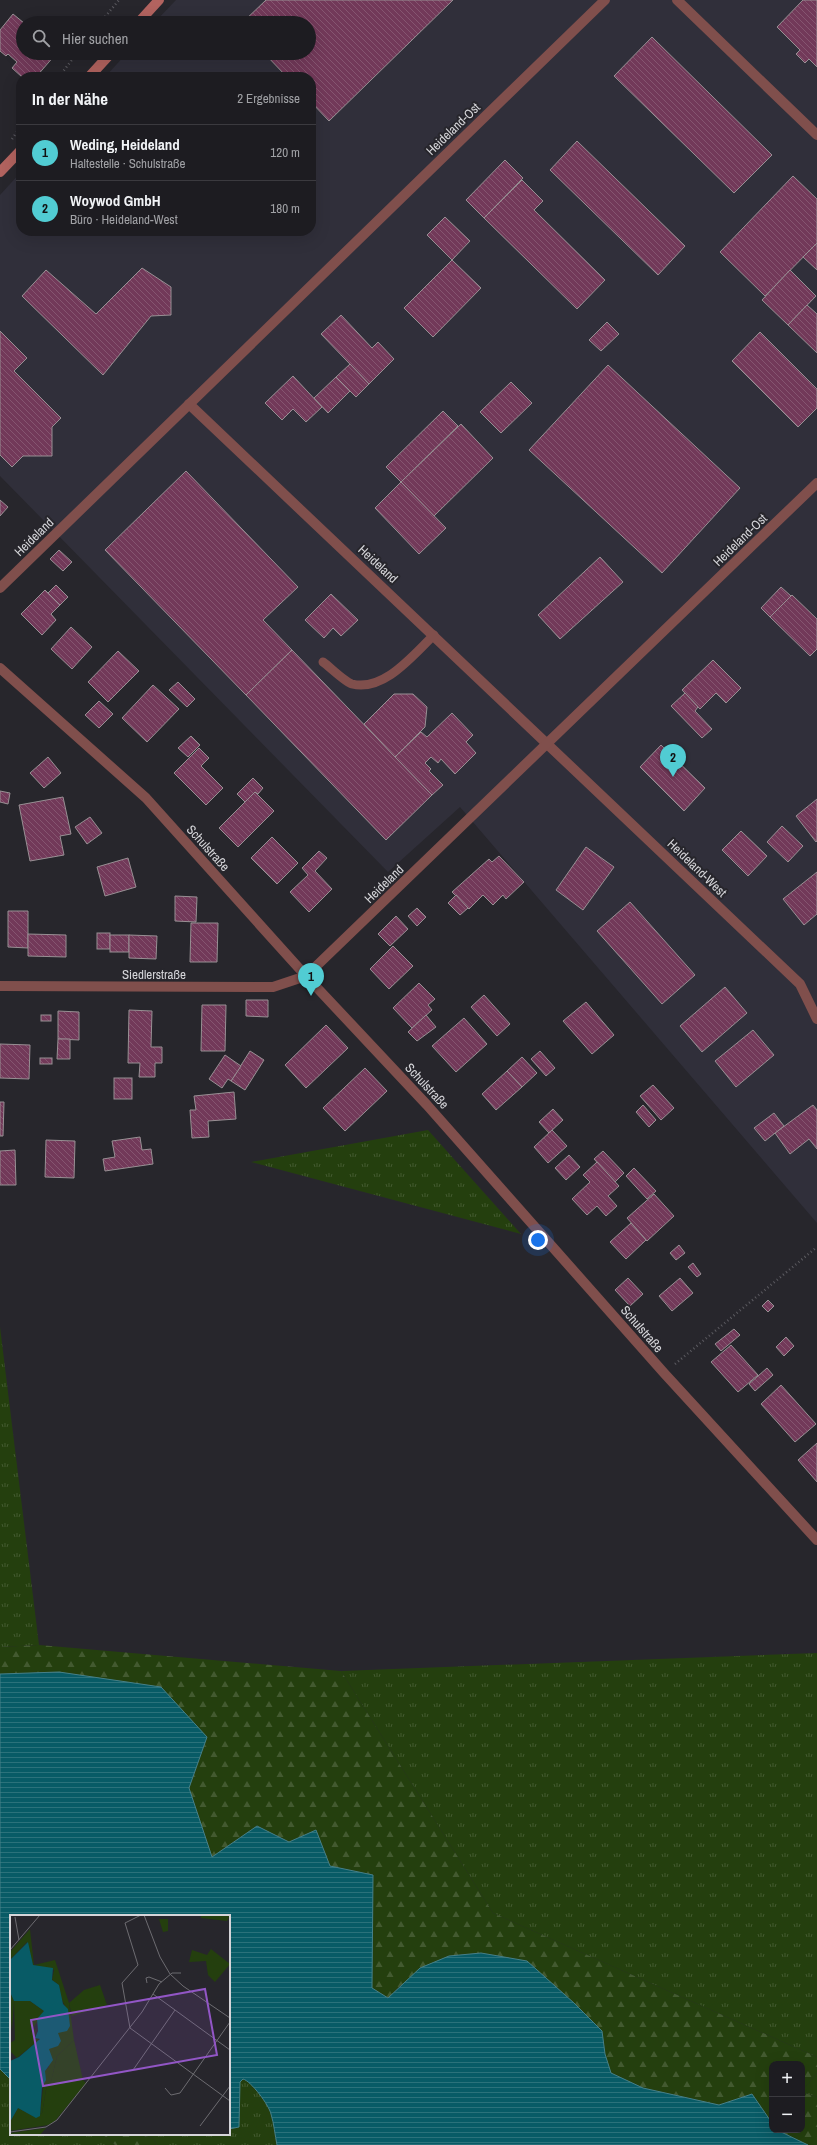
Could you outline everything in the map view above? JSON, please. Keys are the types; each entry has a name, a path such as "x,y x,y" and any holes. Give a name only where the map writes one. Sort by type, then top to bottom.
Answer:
{"main road":[{"path":"144,16 159,0"},
{"path":"94,72 105,60"},
{"path":"0,172 16,155"}],"street":[{"name":"Heideland-Ost","path":"320,276 605,0"},
{"path":"677,0 817,135"},
{"name":"Heideland","path":"0,588 320,276"},
{"name":"Heideland","path":"189,404 548,744"},
{"name":"Heideland-Ost","path":"680,616 817,483"},
{"name":"Heideland","path":"306,976 680,616"},
{"name":"Schulstraße","path":"0,668 146,798 306,976 427,1105 664,1373 817,1540"},
{"name":"Heideland-West","path":"548,744 800,984 817,1019"},
{"name":"Siedlerstraße","path":"0,986 273,986 306,976"}],"lane":[{"path":"323,662 351,684 370,685 385,680 434,635"}],"path":[{"path":"106,16 119,0"},
{"path":"63,72 72,60"},
{"path":"664,1373 817,1246"}],"shaded area":[{"path":"176,0 817,0 817,1223 460,807 388,872 0,476 0,195 16,177 16,236 316,236 316,72 110,72 121,60 316,60 316,16 161,16"}],"green space":[{"path":"428,1130 521,1234 251,1162"},
{"path":"0,1327 39,1645 0,1647"},
{"path":"39,1645 341,1671 493,1913 817,2057 817,2073 805,2087 805,2061 769,2061 769,2119 752,2094 719,2105 643,2088 610,2073 605,2054 602,2031 574,2003 527,1961 481,1953 449,1956 400,1986 388,1998 372,1988 373,1875 330,1866 316,1830 289,1842 257,1826 212,1857 189,1788 207,1737 59,1672 0,1674 0,1647"},
{"path":"817,1653 817,2057 493,1913 341,1671"},
{"path":"0,2069 10,2078 10,2135 103,2135 115,2145 0,2145"},
{"path":"817,2073 817,2097 805,2093 805,2087"},
{"path":"243,2079 250,2084 270,2110 277,2145 157,2145 153,2138 139,2135 230,2135 230,2129 239,2127 240,2082"},
{"path":"805,2093 817,2097 817,2145 808,2145 783,2133 805,2133"},
{"path":"103,2135 139,2135 153,2138 157,2145 115,2145"}],"water":[{"path":"59,1672 161,1687 207,1737 189,1788 212,1857 257,1826 289,1842 316,1830 330,1866 373,1875 372,1988 388,1998 420,1968 449,1956 481,1953 527,1961 574,2003 602,2031 605,2054 611,2073 643,2088 719,2105 752,2094 769,2119 769,2133 783,2133 808,2145 277,2145 270,2110 255,2089 243,2079 240,2082 239,2127 230,2129 230,1915 10,1915 10,2078 0,2069 0,1674"}],"building":[{"path":"266,0 453,0 329,121 316,107 316,72 282,72 271,60 316,60 316,16 249,16"},
{"path":"803,0 817,0 817,67 809,59 805,63 796,54 800,50 777,27"},
{"path":"13,14 16,16 16,60 51,60 40,72 16,72 12,68 17,62 8,54 6,56 0,51 0,30"},
{"path":"652,37 772,155 734,193 614,76"},
{"path":"577,141 685,246 658,275 550,170"},
{"path":"505,160 523,178 484,218 466,200"},
{"path":"793,176 817,199 817,243 765,296 720,252"},
{"path":"522,180 543,201 534,210 605,280 577,309 484,218"},
{"path":"445,217 470,241 452,260 427,235"},
{"path":"817,243 817,270 803,257"},
{"path":"452,260 481,288 433,337 404,308"},
{"path":"142,268 171,287 171,315 151,316 103,375 22,296 46,270 96,314"},
{"path":"790,270 816,296 788,325 762,300"},
{"path":"807,305 817,314 817,353 788,325"},
{"path":"341,315 372,348 378,342 394,359 369,384 321,334"},
{"path":"607,322 619,334 601,351 589,340"},
{"path":"0,331 27,358 14,371 61,418 52,427 52,456 23,456 12,467 0,455"},
{"path":"760,332 817,389 817,408 798,427 732,361"},
{"path":"350,364 369,384 356,397 336,377"},
{"path":"608,365 740,488 662,573 529,450"},
{"path":"293,376 322,407 306,422 293,409 282,420 265,403"},
{"path":"336,377 350,391 328,413 314,398"},
{"path":"511,382 532,403 501,433 480,412"},
{"path":"443,411 458,426 401,482 386,467"},
{"path":"461,424 493,458 434,516 401,482"},
{"path":"186,471 298,587 263,620 292,650 246,695 105,550"},
{"path":"401,482 446,528 419,554 375,508"},
{"path":"0,500 8,507 0,516"},
{"path":"59,550 72,562 63,571 50,559"},
{"path":"600,557 623,582 560,639 538,615"},
{"path":"56,585 68,597 60,605 48,593"},
{"path":"781,587 791,596 770,617 761,608"},
{"path":"45,590 60,605 51,614 56,620 42,635 21,614"},
{"path":"331,594 358,620 341,636 333,628 324,638 305,620"},
{"path":"792,595 817,619 817,649 810,656 770,617"},
{"path":"71,627 92,647 72,669 51,649"},
{"path":"292,650 432,795 386,840 246,695"},
{"path":"118,651 139,671 108,702 88,682"},
{"path":"713,660 741,688 726,703 716,693 700,709 682,690"},
{"path":"178,682 195,699 187,707 169,690"},
{"path":"153,685 179,709 147,742 122,718"},
{"path":"685,693 698,707 695,711 712,729 702,738 671,706"},
{"path":"394,694 413,694 427,707 425,727 395,757 364,724"},
{"path":"99,701 113,714 99,728 85,715"},
{"path":"452,713 473,735 466,742 476,753 455,774 441,759 438,763 431,757 425,763 431,769 429,771 443,785 432,795 395,757 421,732 427,737"},
{"path":"191,736 200,745 188,757 178,748"},
{"path":"661,745 705,788 684,811 640,767"},
{"path":"199,748 209,758 201,766 223,788 206,805 174,773"},
{"path":"48,757 61,773 44,788 30,773"},
{"path":"253,778 263,788 258,794 255,792 245,802 237,794"},
{"path":"0,791 10,793 8,804 0,802"},
{"path":"255,792 274,811 238,847 219,828"},
{"path":"63,797 71,834 60,836 64,855 30,861 19,805"},
{"path":"817,799 817,841 816,842 796,816"},
{"path":"90,817 102,833 87,844 75,827"},
{"path":"782,826 803,846 788,862 767,842"},
{"path":"741,831 767,856 748,876 722,850"},
{"path":"272,837 298,863 277,884 251,858"},
{"path":"586,847 614,867 583,910 556,890"},
{"path":"319,851 327,858 315,871 332,889 309,912 290,892 308,875 302,868"},
{"path":"499,856 524,882 506,899 503,895 493,905 483,895 469,909 452,892 489,859 492,862"},
{"path":"128,858 136,887 105,896 97,867"},
{"path":"817,872 817,914 804,925 783,899"},
{"path":"456,895 468,908 460,915 448,903"},
{"path":"175,896 197,897 196,922 175,921"},
{"path":"630,902 695,975 662,1004 597,931"},
{"path":"417,908 426,917 417,926 408,916"},
{"path":"8,911 28,911 28,948 8,947"},
{"path":"396,916 408,929 390,946 378,934"},
{"path":"191,923 218,923 217,962 190,962"},
{"path":"97,933 110,933 110,949 97,949"},
{"path":"28,934 66,935 66,957 28,956"},
{"path":"110,935 129,935 129,952 110,952"},
{"path":"129,935 157,936 156,959 129,958"},
{"path":"393,946 413,966 389,989 370,969"},
{"path":"419,983 435,999 428,1005 432,1010 412,1028 393,1008"},
{"path":"725,987 747,1013 702,1052 680,1026"},
{"path":"484,995 510,1024 497,1036 471,1007"},
{"path":"246,1000 268,1000 268,1017 246,1016"},
{"path":"586,1002 614,1035 592,1054 563,1021"},
{"path":"202,1005 226,1005 225,1051 201,1051"},
{"path":"129,1010 152,1011 151,1047 162,1047 162,1063 155,1063 155,1077 139,1077 140,1063 128,1063"},
{"path":"58,1011 79,1012 79,1040 58,1039"},
{"path":"41,1015 51,1015 51,1021 41,1021"},
{"path":"426,1015 436,1027 417,1041 408,1032"},
{"path":"464,1018 487,1044 456,1072 432,1046"},
{"path":"326,1025 348,1048 306,1088 285,1065"},
{"path":"753,1030 774,1055 736,1087 715,1061"},
{"path":"58,1039 70,1039 70,1059 57,1059"},
{"path":"0,1044 30,1045 29,1079 0,1078"},
{"path":"250,1051 264,1060 245,1090 231,1081"},
{"path":"540,1051 555,1068 546,1076 531,1059"},
{"path":"225,1055 241,1066 231,1081 228,1079 222,1088 209,1079"},
{"path":"522,1057 537,1073 522,1087 507,1071"},
{"path":"40,1058 52,1058 52,1064 40,1064"},
{"path":"365,1068 387,1091 345,1131 323,1108"},
{"path":"507,1071 522,1087 496,1110 482,1094"},
{"path":"114,1078 132,1078 132,1099 114,1099"},
{"path":"653,1085 674,1108 661,1120 640,1096"},
{"path":"234,1092 236,1119 208,1121 209,1137 192,1138 190,1110 196,1110 194,1096"},
{"path":"0,1102 4,1102 3,1136 0,1136"},
{"path":"643,1105 656,1120 649,1127 636,1112"},
{"path":"813,1105 817,1110 817,1149 809,1139 790,1154 775,1133"},
{"path":"553,1109 563,1120 549,1133 539,1122"},
{"path":"774,1113 784,1126 765,1141 754,1128"},
{"path":"552,1130 567,1146 548,1163 534,1147"},
{"path":"140,1137 142,1150 151,1149 153,1164 105,1171 103,1159 115,1157 112,1141"},
{"path":"46,1140 75,1141 74,1178 45,1177"},
{"path":"15,1150 16,1185 0,1185 0,1151"},
{"path":"603,1151 624,1173 615,1182 594,1159"},
{"path":"569,1155 580,1167 566,1180 555,1168"},
{"path":"597,1162 619,1186 608,1196 617,1206 606,1216 597,1206 587,1215 572,1199 590,1182 583,1175"},
{"path":"634,1168 656,1191 647,1199 626,1176"},
{"path":"654,1194 674,1216 647,1241 627,1218"},
{"path":"631,1223 646,1240 626,1259 610,1242"},
{"path":"679,1245 685,1253 676,1260 670,1253"},
{"path":"693,1263 701,1274 697,1277 688,1267"},
{"path":"628,1278 643,1294 630,1306 615,1290"},
{"path":"680,1278 693,1293 672,1311 659,1296"},
{"path":"768,1300 774,1306 768,1312 762,1306"},
{"path":"734,1329 740,1335 721,1351 715,1344"},
{"path":"786,1337 794,1346 784,1356 776,1347"},
{"path":"731,1345 758,1375 738,1392 711,1362"},
{"path":"767,1368 773,1375 755,1391 749,1384"},
{"path":"781,1385 816,1424 795,1442 761,1404"},
{"path":"817,1443 817,1482 798,1460"}],"place":[{"name":"Woywod GmbH","path":"673,777"},
{"name":"Weding, Heideland","path":"311,996"}]}
